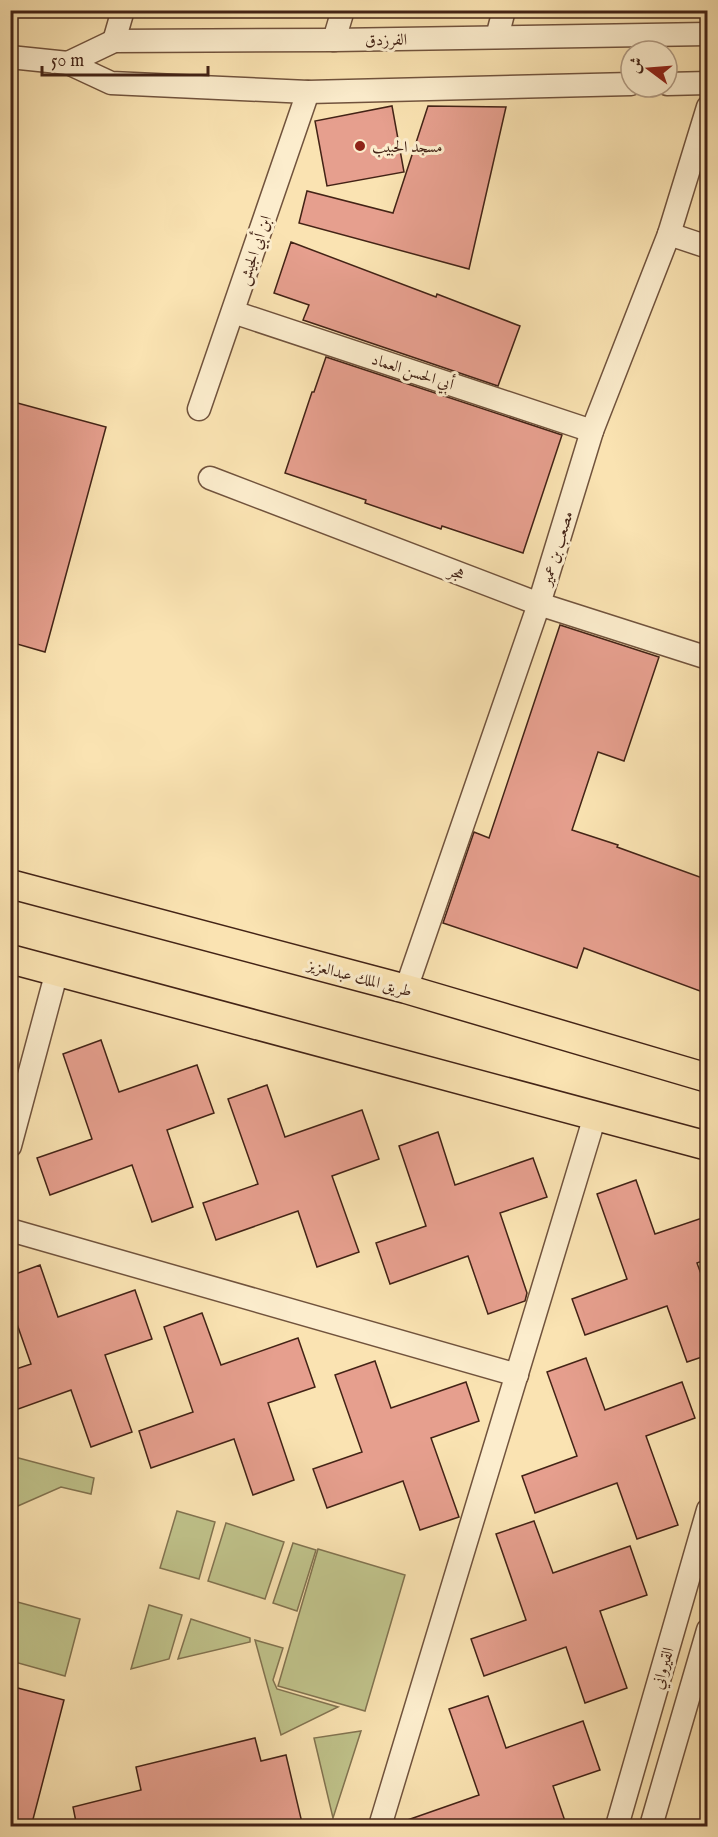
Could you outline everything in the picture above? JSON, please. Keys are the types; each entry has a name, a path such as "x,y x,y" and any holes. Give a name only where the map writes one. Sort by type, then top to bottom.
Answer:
{"main road":[{"name":"طريق الملك عبدالعزيز","path":"10,884 406,989 708,1078"},
{"path":"10,959 708,1146"}],"street":[{"path":"114,41 123,10"},
{"path":"334,40 343,10"},
{"path":"496,37 504,10"},
{"name":"الفرزدق","path":"68,63 114,41 708,34"},
{"path":"10,57 68,63 111,83 308,92 619,84"},
{"path":"679,84 708,83"},
{"name":"ابن أبي الجيش","path":"199,409 308,92"},
{"name":"مصعب بن عمير","path":"406,989 539,604 592,431 669,234 708,107"},
{"path":"669,234 708,247"},
{"name":"أبي الحسن العماد","path":"233,312 592,431"},
{"name":"هجر","path":"210,478 539,604 708,658"},
{"path":"10,1146 57,971"},
{"path":"380,1827 595,1116"},
{"path":"10,1230 517,1375"},
{"name":"القيرواني","path":"617,1827 708,1510"},
{"name":"القيرواني","path":"651,1827 708,1630"}],"green space":[{"path":"11,1456 94,1478 91,1494 61,1487 11,1509"},
{"path":"177,1511 215,1522 199,1579 160,1568"},
{"path":"226,1523 284,1542 265,1599 208,1581"},
{"path":"293,1543 316,1550 297,1611 273,1603"},
{"path":"318,1549 405,1575 365,1711 278,1686"},
{"path":"10,1600 80,1619 65,1676 11,1661"},
{"path":"149,1605 182,1615 169,1659 131,1669"},
{"path":"191,1619 250,1638 250,1642 178,1659"},
{"path":"255,1640 283,1648 273,1680 277,1689 338,1707 281,1735"},
{"path":"361,1731 333,1818 314,1738"}],"building":[{"name":"مسجد الحبيب","path":"392,106 404,172 327,186 315,121"},
{"path":"428,106 506,107 469,269 299,223 307,191 393,213"},
{"path":"291,242 520,326 498,386 303,320 309,305 274,293"},
{"path":"326,357 562,435 523,553 442,526 441,529 365,503 366,500 285,473"},
{"path":"10,401 106,427 45,652 10,642"},
{"path":"560,625 659,657 624,761 598,752 572,830 708,880 708,994 584,948 577,968 443,923 474,832 489,838"},
{"path":"101,1040 119,1092 197,1065 214,1113 167,1130 193,1207 152,1222 132,1165 50,1195 37,1158 92,1139 63,1054"},
{"path":"267,1085 285,1137 362,1110 379,1159 332,1176 359,1252 317,1267 298,1211 216,1240 203,1203 258,1184 228,1099"},
{"path":"438,1132 455,1185 533,1158 547,1197 500,1213 527,1293 525,1301 488,1314 468,1256 390,1284 376,1243 426,1226 399,1146"},
{"path":"636,1180 655,1234 708,1216 708,1259 697,1263 708,1293 708,1355 687,1362 667,1306 585,1335 572,1299 627,1279 597,1194"},
{"path":"40,1265 58,1317 135,1290 152,1339 105,1355 132,1432 91,1447 71,1390 10,1412 10,1371 31,1364 10,1304 10,1276"},
{"path":"202,1313 221,1365 298,1338 315,1387 268,1403 294,1480 253,1495 234,1439 151,1468 139,1431 193,1412 164,1327"},
{"path":"586,1358 605,1410 682,1382 695,1418 646,1436 678,1525 637,1539 617,1483 535,1513 522,1476 577,1456 547,1372"},
{"path":"375,1361 391,1408 466,1382 479,1421 431,1438 459,1517 420,1530 403,1481 327,1508 313,1469 362,1452 335,1375"},
{"path":"534,1521 553,1573 630,1546 647,1595 600,1611 627,1688 585,1703 566,1647 484,1676 471,1639 526,1620 496,1534"},
{"path":"10,1686 64,1700 31,1827 10,1827"},
{"path":"488,1696 506,1748 583,1721 600,1770 553,1786 567,1827 521,1827 519,1821 504,1827 397,1827 396,1824 479,1795 449,1709"},
{"path":"255,1738 261,1761 286,1755 303,1827 77,1827 73,1807 141,1790 136,1767"}],"place":[{"name":"مسجد الحبيب","path":"360,146"}]}
